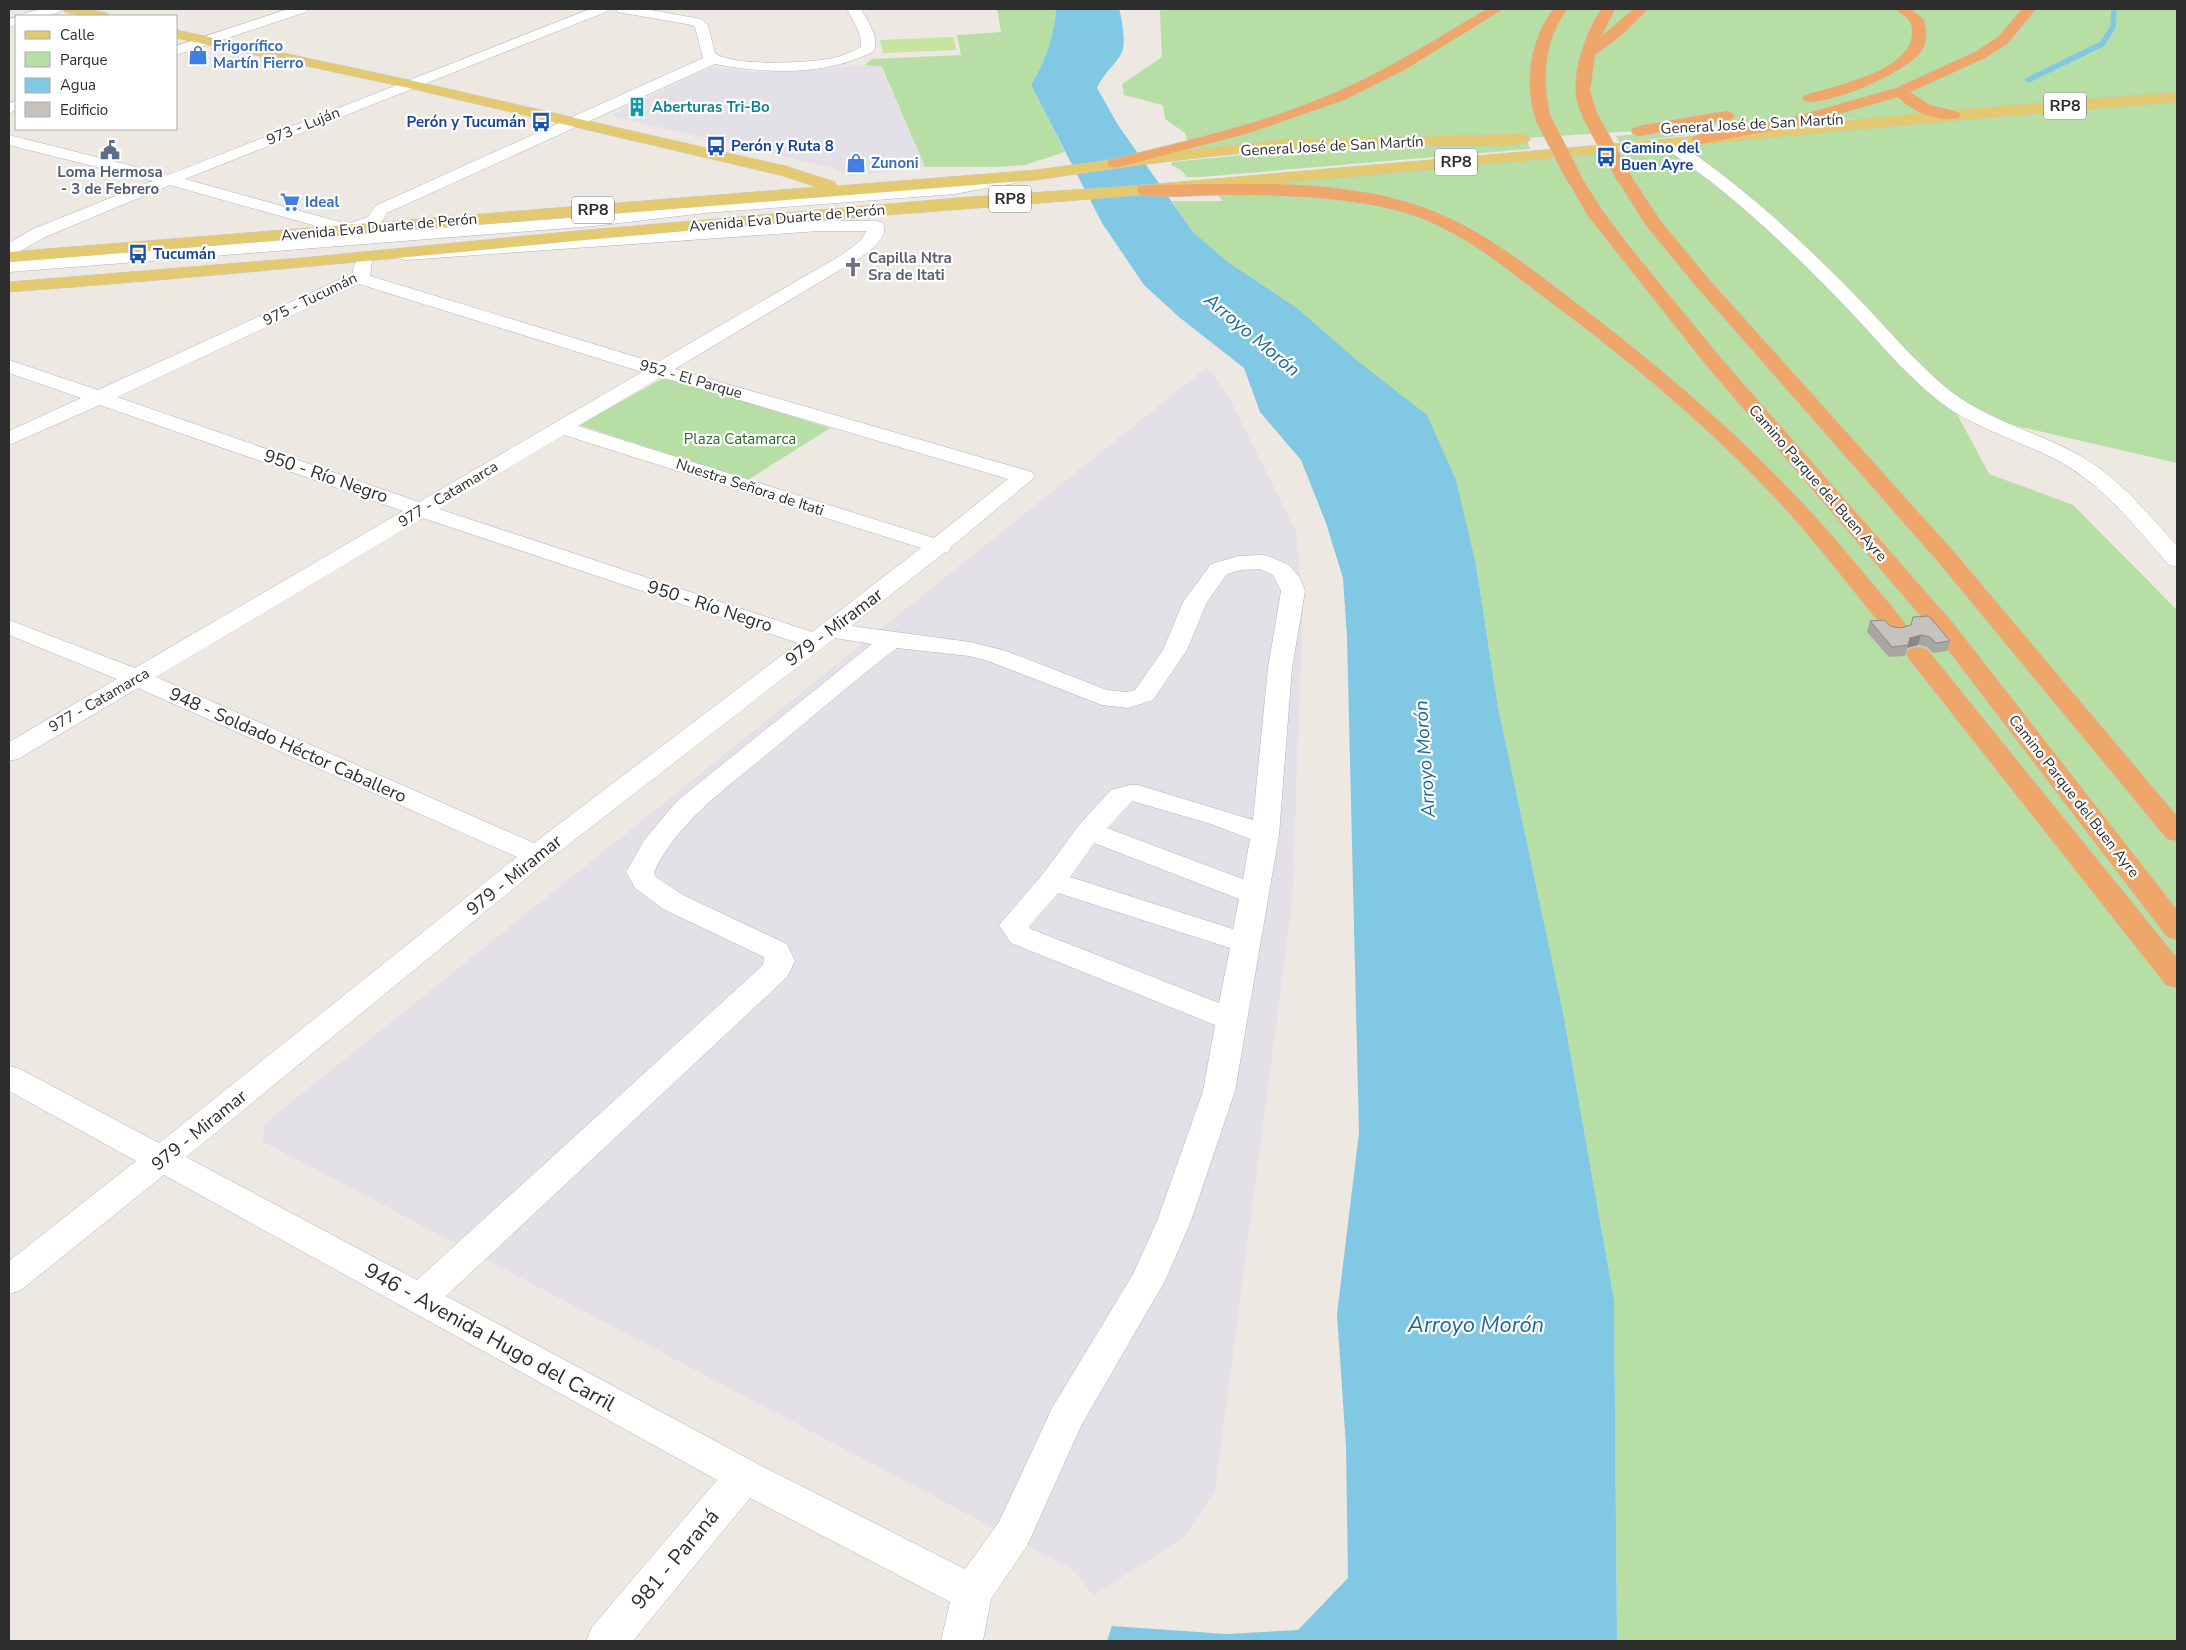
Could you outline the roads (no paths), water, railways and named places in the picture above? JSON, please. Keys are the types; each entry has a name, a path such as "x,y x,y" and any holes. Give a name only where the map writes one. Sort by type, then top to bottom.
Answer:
{"highway":[{"path":"1186,150 1367,84 1496,9"},
{"name":"Camino Parque del Buen Ayre","path":"1560,9 1555,15 1542,45 1536,77 1538,104 1543,118 1574,178 1594,212 1713,361 1944,628 2177,930"},
{"path":"1608,9 1594,34 1590,53 1584,68 1583,90 1589,114 1623,176 1653,223 1701,281 1947,558 2177,833"},
{"path":"1590,53 1619,30 1641,9"},
{"path":"1797,101 1847,88 1873,78 1905,60 1915,51 1919,40 1917,20 1903,9"},
{"path":"1700,140 1796,121 1901,91 1980,55 2003,40 2029,9"},
{"path":"1901,91 1916,106 1932,112 1953,115"},
{"path":"1640,130 1740,114"},
{"path":"1212,187 1326,194 1374,201 1426,214 1482,243 1614,342 1697,411 1799,511 1897,629"},
{"path":"1918,654 2177,978"}],"main road":[{"path":"70,9 97,15"},
{"path":"178,34 409,84 785,171 828,197"},
{"name":"General José de San Martín","path":"1212,187 1953,115 2177,96"},
{"name":"General José de San Martín","path":"1186,150 1317,144 1498,140 1796,121 1953,115"},
{"name":"Avenida Eva Duarte de Perón","path":"828,197 1036,175 1186,150"},
{"name":"Avenida Eva Duarte de Perón","path":"9,257 620,232 969,202 1212,187"},
{"path":"872,195 907,200 969,202"},
{"path":"620,232 698,218 788,211 828,197"},
{"name":"Avenida Eva Duarte de Perón","path":"9,287 302,263 354,243"}],"street":[{"path":"34,15 55,9"},
{"path":"178,50 300,9"},
{"name":"973 - Luján","path":"9,250 39,233 169,180 601,9"},
{"path":"623,9 690,20 701,25 708,55 713,59 764,66 824,63 850,59 868,49 870,44 868,37 854,9"},
{"path":"354,243 381,210 713,59"},
{"path":"9,140 169,180 354,243"},
{"path":"1669,144 1722,180 1793,242 1924,376 1955,404 1994,426 2038,444 2076,463 2102,481 2133,511 2177,560"},
{"path":"9,275 594,221 705,208 828,197 954,189 1036,175"},
{"name":"Avenida Eva Duarte de Perón","path":"374,220 756,190 828,197"},
{"path":"639,222 828,197 907,200"},
{"path":"9,267 698,218"},
{"name":"Avenida Eva Duarte de Perón","path":"354,243 423,255 818,226 876,226"},
{"name":"977 - Catamarca","path":"9,753 857,253 876,235 876,226"},
{"name":"975 - Tucumán","path":"9,439 358,278 362,274 354,243"},
{"name":"952 - El Parque","path":"358,278 657,370 1024,477"},
{"name":"950 - Río Negro","path":"9,366 100,396 421,510 824,635 892,640 970,649 997,656 1102,697 1128,700 1144,695 1175,650 1196,602 1219,569 1239,563 1263,562 1281,570 1288,578 1293,591 1280,668 1265,835"},
{"name":"Nuestra Señora de Itati","path":"560,427 940,547"},
{"name":"979 - Miramar","path":"9,1280 163,1159 537,855 940,547 1024,477"},
{"name":"948 - Soldado Héctor Caballero","path":"9,627 137,678 537,855"},
{"path":"420,1298 776,970 780,961 777,951 673,902 645,882 640,872 646,858 670,824 688,806 845,676 892,640"},
{"path":"962,1641 972,1593 1013,1534 1065,1419 1148,1279 1174,1221 1219,1091 1232,1020 1245,943 1265,835 1221,818 1138,793 1121,796 1089,832 1052,881 1014,925 1021,936 1232,1020"},
{"path":"1089,832 1254,894"},
{"path":"1052,881 1245,943"},
{"name":"946 - Avenida Hugo del Carril","path":"9,1077 420,1298 744,1476 972,1593"},
{"name":"981 - Paraná","path":"607,1641 744,1476"}],"water":[{"name":"Arroyo Morón","path":"1056,9 1119,9 1124,43 1122,52 1097,88 1118,125 1193,232 1228,262 1297,308 1359,362 1427,415 1456,480 1476,565 1498,707 1563,1012 1614,1300 1617,1641 1107,1641 1112,1626 1226,1634 1298,1630 1348,1578 1346,1446 1337,1314 1359,1133 1347,637 1343,578 1326,523 1301,460 1260,412 1244,368 1179,317 1144,285 1102,223 1031,85 1048,48 1054,28"}],"waterway":[{"path":"2028,80 2102,44 2113,27 2114,9"}],"place":[{"name":"Frigorífico Martín Fierro","path":"198,55"},
{"name":"Aberturas Tri-Bo","path":"637,107"},
{"name":"Perón y Tucumán","path":"541,122"},
{"name":"Perón y Ruta 8","path":"716,146"},
{"name":"Loma Hermosa - 3 de Febrero","path":"110,150"},
{"name":"Camino del Buen Ayre","path":"1606,157"},
{"name":"Zunoni","path":"856,163"},
{"name":"Ideal","path":"290,202"},
{"name":"Tucumán","path":"138,254"},
{"name":"Capilla Ntra Sra de Itati","path":"853,267"}],"park label":[{"name":"Plaza Catamarca","path":"740,439"}]}
